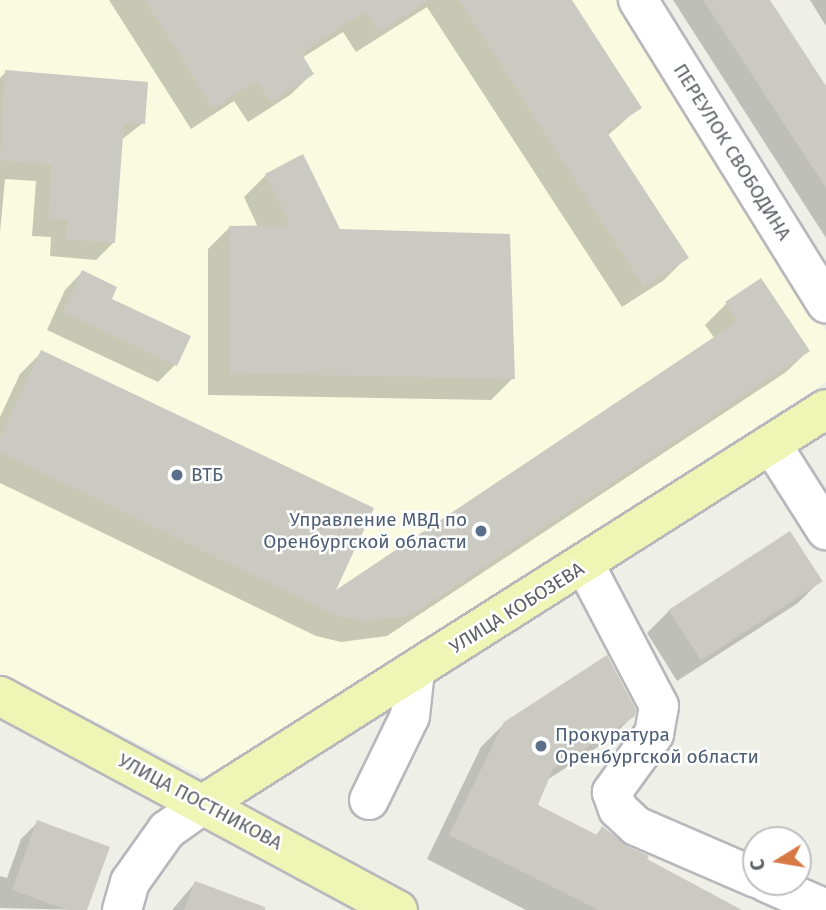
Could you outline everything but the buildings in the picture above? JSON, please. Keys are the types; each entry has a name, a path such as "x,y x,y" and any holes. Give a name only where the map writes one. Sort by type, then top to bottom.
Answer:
{"main road":[{"name":"УЛИЦА КОБОЗЕВА","path":"205,803 585,565 826,409"},
{"name":"УЛИЦА ПОСТНИКОВА","path":"0,696 205,803 398,910"}],"street":[{"name":"ПЕРЕУЛОК СВОБОДИНА","path":"638,0 826,303"},
{"path":"772,445 826,530"},
{"path":"585,565 659,706 654,734 612,792 618,809 636,825 742,872"},
{"path":"369,800 410,716 415,671"},
{"path":"122,910 130,882 167,830 205,803"},
{"path":"797,896 826,909"}],"shaded area":[{"path":"0,0 616,0 826,331 826,382 208,779 0,673"}],"place":[{"name":"ВТБ","path":"177,475"},
{"name":"Управление МВД по Оренбургской области","path":"481,531"},
{"name":"Прокуратура Оренбургской области","path":"541,746"}]}
